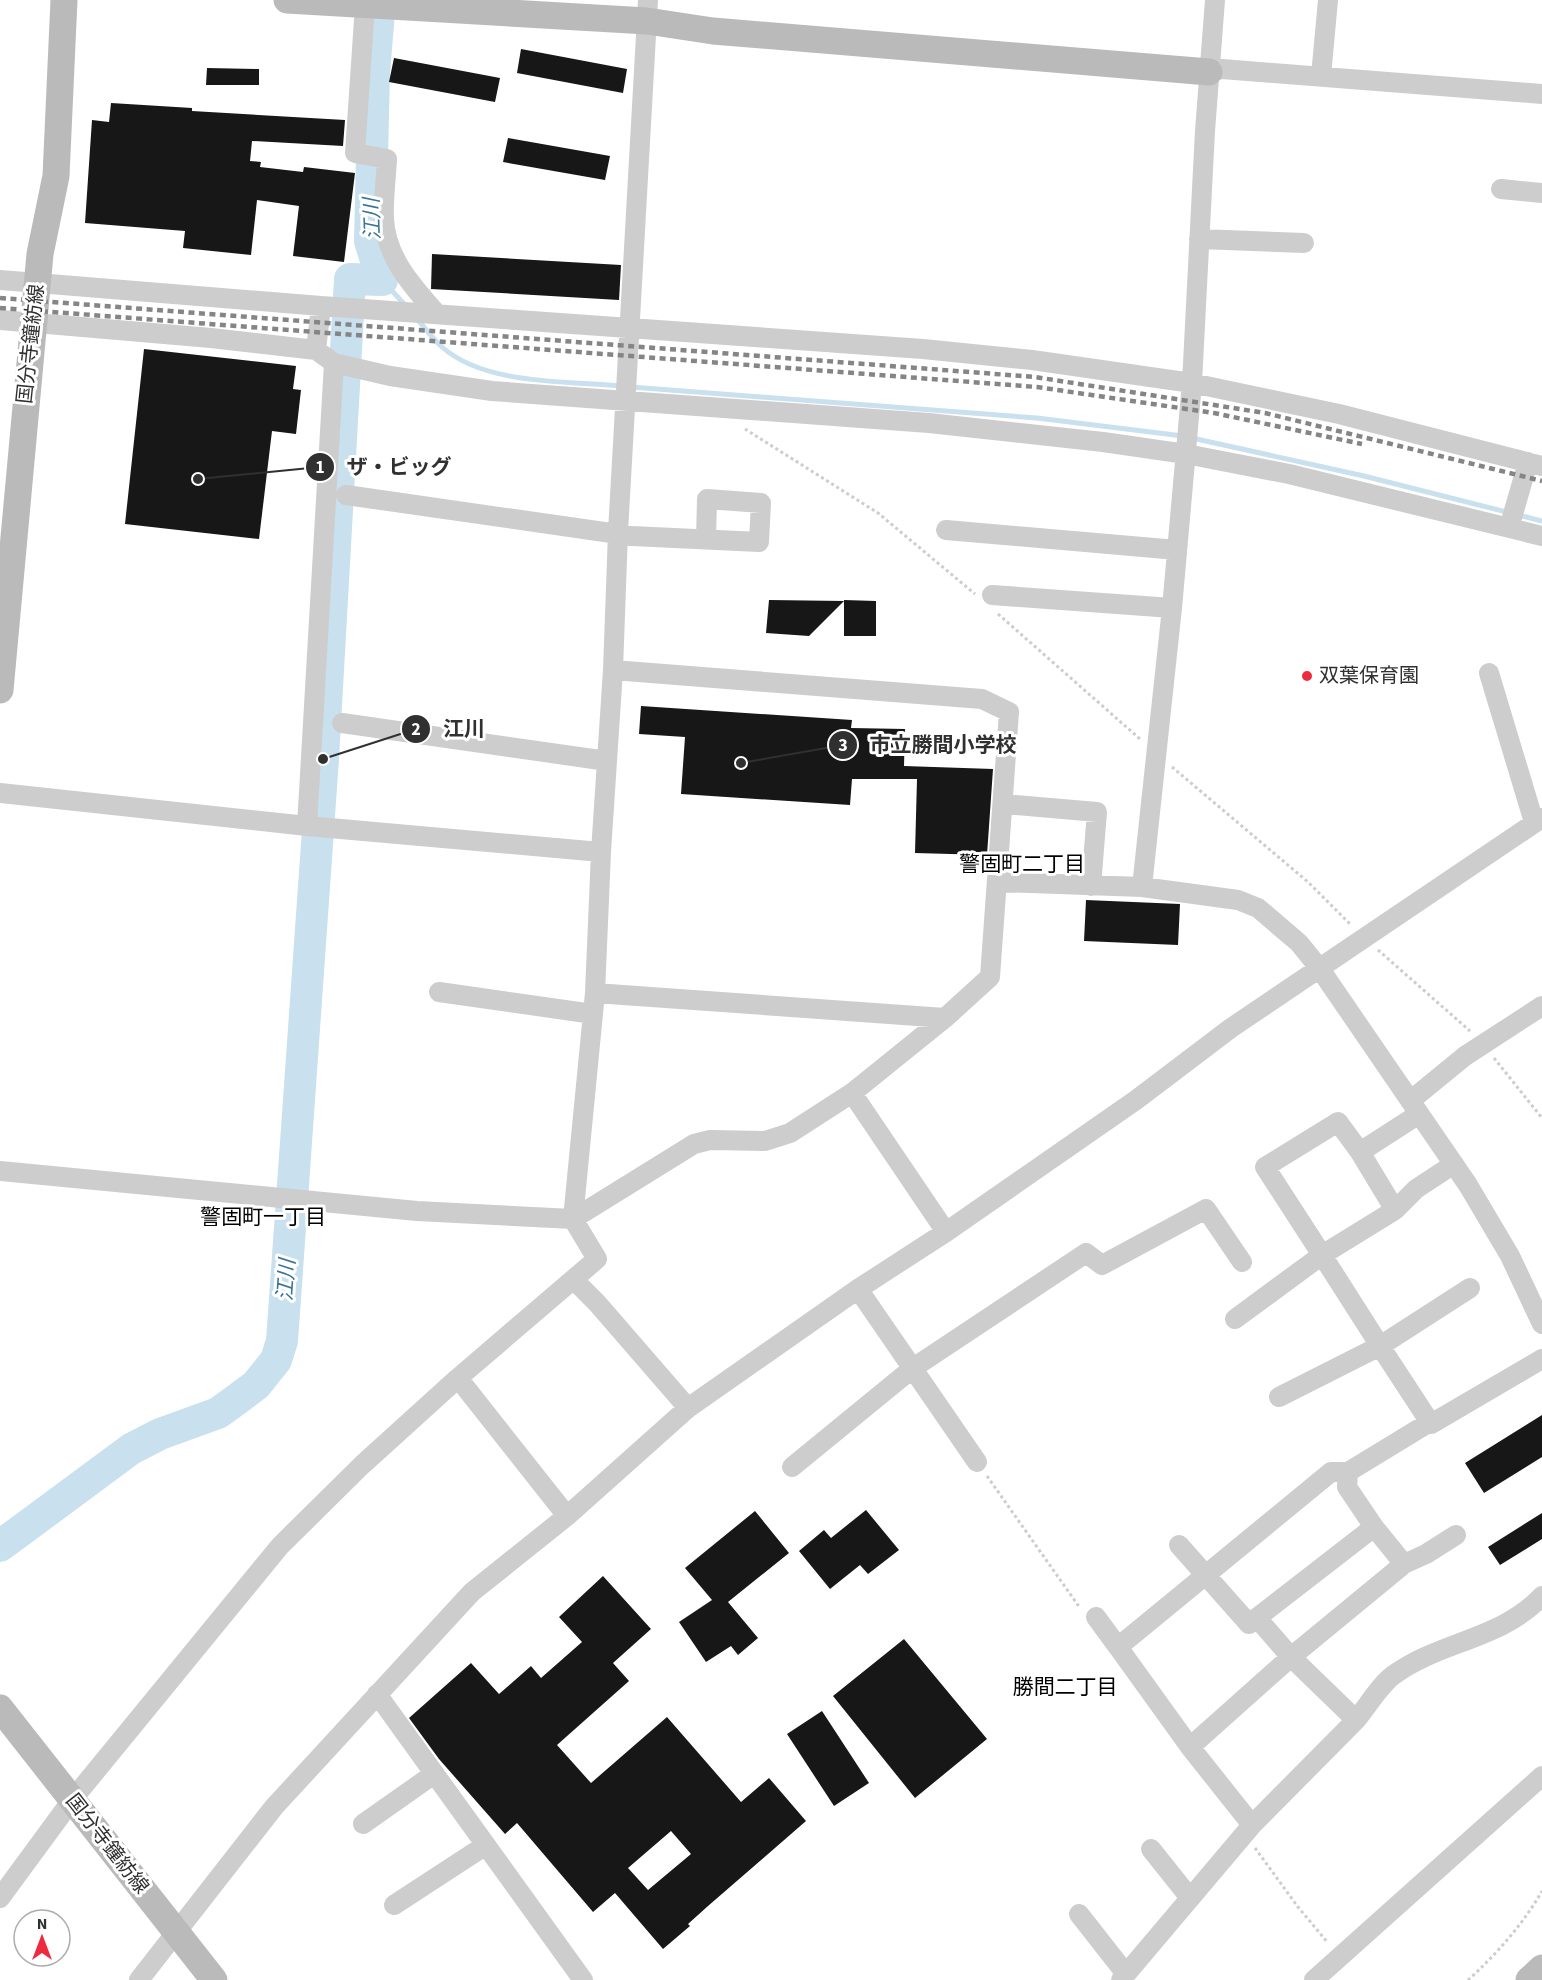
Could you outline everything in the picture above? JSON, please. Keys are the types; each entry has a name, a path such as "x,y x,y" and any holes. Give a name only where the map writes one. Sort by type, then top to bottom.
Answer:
{"street":[{"name":"国分寺鐘紡線","path":"0,690 40,254 56,176 64,0"},
{"path":"287,0 365,5 648,10 713,31 1209,72 1222,69 1542,94"},
{"path":"1142,887 1172,609 1192,383 1215,0"},
{"path":"1321,76 1328,0"},
{"path":"365,5 355,153 387,159 384,220 390,247 404,276 437,314"},
{"path":"0,1898 72,1800 280,1546 362,1465 458,1378 597,1259 573,1218 595,993 613,670 618,532 648,10"},
{"path":"1501,189 1542,193"},
{"path":"1199,239 1304,243"},
{"path":"0,280 321,306 630,327 1032,360 1192,383 1339,414 1535,464 1509,528"},
{"path":"316,350 321,306"},
{"path":"0,320 211,338 316,350 334,363 390,376 492,391 952,425 1186,454 1289,474 1542,536"},
{"path":"307,825 334,363"},
{"path":"346,495 618,532 632,536 706,539"},
{"path":"946,530 1177,550"},
{"path":"987,600 1172,609"},
{"path":"0,1171 417,1210 573,1218 694,1144 710,1140 765,1141 790,1133 852,1094 945,1018 990,977 999,882 1010,712 982,699 613,670"},
{"path":"139,1980 274,1808 376,1694 472,1592 567,1516 688,1408 1136,1100 1231,1028 1538,820 1489,673"},
{"path":"342,723 607,761"},
{"path":"0,793 307,825 602,852"},
{"path":"1004,804 1097,812 1091,886"},
{"path":"999,882 1142,887 1238,900 1258,908 1299,943 1320,969 1454,1164 1510,1256 1542,1324"},
{"path":"439,992 593,1014"},
{"path":"595,993 945,1018"},
{"path":"1360,1152 1415,1107 1465,1056 1542,1006"},
{"path":"852,1094 946,1232"},
{"path":"1395,1210 1360,1152 1338,1122 1264,1167 1430,1422"},
{"path":"1235,1319 1322,1255 1395,1210 1416,1189 1454,1164"},
{"path":"792,1467 913,1368 1086,1253 1102,1265 1206,1209 1242,1262"},
{"path":"574,1280 597,1302 688,1408"},
{"path":"1279,1397 1380,1346 1470,1288"},
{"path":"858,1289 977,1462"},
{"path":"1118,1647 1331,1472 1348,1472 1430,1422 1431,1424 1542,1359"},
{"path":"458,1378 567,1516"},
{"path":"1348,1472 1347,1487 1374,1527 1404,1564"},
{"path":"1179,1545 1249,1624 1374,1527"},
{"path":"1190,1746 1291,1657 1404,1564 1456,1536"},
{"path":"1079,1914 1124,1977 1252,1825 1356,1720 1393,1675 1426,1656 1501,1627 1529,1611 1542,1596"},
{"path":"1096,1617 1190,1746 1252,1825"},
{"path":"1257,1618 1291,1657 1356,1720"},
{"path":"376,1694 583,1980"},
{"name":"国分寺鐘紡線","path":"0,1708 214,1980"},
{"path":"363,1824 434,1774"},
{"path":"1314,1980 1542,1776"},
{"path":"394,1905 486,1845"},
{"path":"1151,1849 1190,1898"},
{"path":"1529,1980 1542,1968"}],"path":[{"path":"740,426 878,513 987,600 1156,753 1308,882 1365,938 1412,977 1483,1044 1542,1118"},
{"path":"1468,1980 1486,1964 1535,1904 1542,1891"}],"building":[{"path":"521,49 627,69 623,93 517,73"},
{"path":"394,58 500,78 495,102 389,82"},
{"path":"207,68 259,69 259,85 206,85"},
{"path":"111,103 192,108 192,111 345,120 343,146 252,141 250,161 261,162 260,167 303,172 304,167 355,173 344,262 293,256 299,206 257,200 251,255 183,248 185,231 85,223 92,120 109,122"},
{"path":"508,138 610,156 605,180 503,162"},
{"path":"432,254 621,265 619,300 431,289"},
{"path":"144,349 296,366 293,389 301,390 296,434 272,431 259,539 125,524"},
{"path":"769,600 844,601 809,636 766,633"},
{"path":"844,600 876,601 876,636 844,636"},
{"path":"641,706 852,720 851,728 905,729 904,766 993,769 987,855 915,853 917,779 852,779 850,805 681,794 685,737 639,734"},
{"path":"1086,900 1180,904 1178,945 1084,941"},
{"path":"1542,1415 1542,1457 1484,1493 1465,1463"},
{"path":"866,1510 899,1550 868,1574 860,1565 830,1589 799,1551 824,1530 831,1538"},
{"path":"755,1511 789,1553 728,1602 758,1638 738,1655 731,1646 706,1662 679,1622 712,1600 685,1568"},
{"path":"1542,1513 1542,1539 1500,1565 1488,1547"},
{"path":"603,1576 651,1629 613,1663 629,1681 557,1745 591,1783 667,1717 741,1802 769,1778 806,1821 708,1906 688,1924 690,1926 663,1949 615,1893 593,1912 517,1823 505,1834 439,1759 409,1718 471,1663 499,1694 531,1666 541,1678 582,1642 559,1617","holes":["671,1831 691,1854 648,1890 628,1868"]},
{"path":"904,1639 987,1739 915,1798 833,1696"},
{"path":"822,1711 869,1783 834,1806 787,1734"}],"waterway":[{"name":"江川","path":"0,1546 131,1449 160,1434 218,1413 236,1400 256,1385 276,1360 282,1341 323,759 350,279 382,280 370,241 374,73 380,0"},
{"path":"382,280 405,305"},
{"path":"417,319 442,347 480,368 527,379 622,386"},
{"path":"631,387 1037,418 1183,436"},
{"path":"1192,438 1364,476 1542,521"}],"railway":[{"path":"0,298 1035,377 1265,413 1542,481"},
{"path":"0,308 1037,387 1214,413 1362,444"}],"place":[{"name":"ザ・ビッグ","path":"198,479"},
{"name":"双葉保育園","path":"1307,676"},
{"name":"江川","path":"323,759"},
{"name":"市立勝間小学校","path":"741,763"}],"district":[{"name":"警固町二丁目","path":"1022,864"},
{"name":"警固町一丁目","path":"263,1217"},
{"name":"勝間二丁目","path":"1065,1687"}]}
